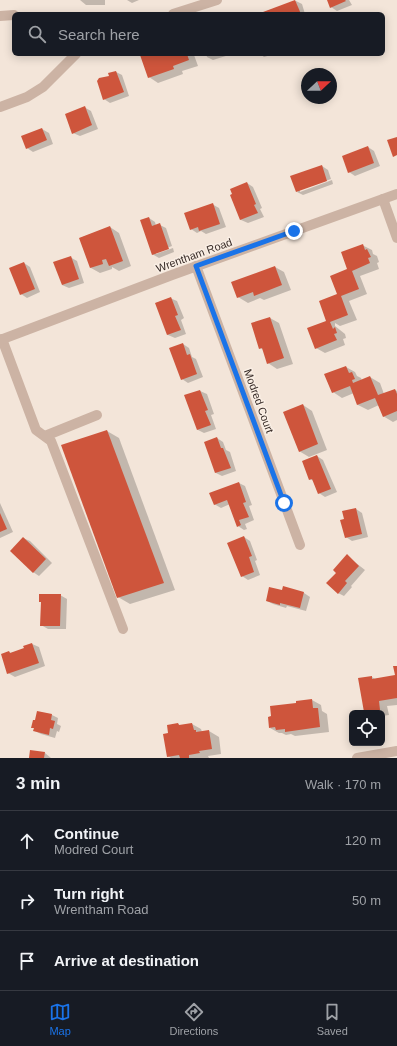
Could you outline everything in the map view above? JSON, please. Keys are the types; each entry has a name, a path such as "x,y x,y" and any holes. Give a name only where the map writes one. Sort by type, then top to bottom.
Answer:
{"street":[{"path":"179,12 217,0"},
{"path":"0,16 12,15"},
{"path":"0,107 27,97 43,87 74,56"},
{"name":"Wrentham Road","path":"1,339 196,266 397,194"},
{"path":"383,199 397,238"},
{"name":"Modred Court","path":"196,266 300,545"},
{"path":"1,339 36,430 51,440 123,629"},
{"path":"45,436 97,415"},
{"path":"357,758 397,751"}],"building":[{"path":"295,0 300,12 263,12"},
{"path":"327,0 345,0 346,1 330,8"},
{"path":"140,56 188,56 189,60 173,66 174,69 148,78"},
{"path":"116,71 124,92 103,100 97,81 99,78 109,76 108,73"},
{"path":"85,106 92,125 72,134 65,114"},
{"path":"42,128 47,140 26,149 21,136"},
{"path":"397,137 397,155 393,157 387,140"},
{"path":"368,146 374,163 348,173 342,156"},
{"path":"322,165 327,181 296,192 290,176"},
{"path":"247,182 258,213 240,220 230,195 232,194 230,189"},
{"path":"213,203 220,224 199,231 198,227 190,230 184,213"},
{"path":"149,217 152,226 160,223 169,249 152,255 140,220"},
{"path":"110,226 123,261 109,266 106,259 102,260 103,264 90,268 79,238"},
{"path":"363,244 365,250 367,249 371,257 368,258 370,263 352,271 359,289 341,296 348,315 330,322 333,329 335,327 337,333 334,334 337,340 315,349 307,328 326,321 319,301 337,294 330,276 347,269 341,252"},
{"path":"71,256 79,279 62,285 53,262"},
{"path":"24,262 35,289 20,295 9,268"},
{"path":"275,266 282,285 254,296 253,292 237,298 231,282"},
{"path":"171,297 178,315 175,316 181,330 167,335 155,303"},
{"path":"270,317 284,358 267,364 262,348 259,349 251,323"},
{"path":"183,343 187,355 190,354 197,374 181,380 169,348"},
{"path":"346,366 349,373 352,372 355,379 352,380 353,383 370,376 378,395 395,389 397,394 397,411 383,417 375,398 357,405 350,386 332,393 324,374"},
{"path":"200,390 208,410 205,411 211,425 197,430 184,395"},
{"path":"303,404 318,444 299,452 283,412"},
{"path":"107,430 164,583 117,598 61,445"},
{"path":"217,437 231,468 215,473 204,442"},
{"path":"317,455 331,489 318,494 312,479 309,480 302,461"},
{"path":"239,482 246,502 243,503 249,517 239,520 241,525 237,527 227,500 214,505 209,493"},
{"path":"356,508 362,534 345,538 340,520 344,519 342,511"},
{"path":"0,513 7,529 0,532"},
{"path":"244,536 252,556 249,557 254,572 241,577 227,543"},
{"path":"23,537 46,559 33,573 10,551"},
{"path":"347,554 359,566 345,581 347,583 338,594 326,583 336,573 333,570"},
{"path":"283,586 304,592 300,608 266,601 269,587 282,590"},
{"path":"39,594 61,594 60,626 40,626 41,602 39,602"},
{"path":"32,643 39,663 7,674 1,654 9,651 10,653 24,648 23,646"},
{"path":"393,666 397,666 397,698 379,701 380,710 364,710 358,678 372,676 372,679 395,675"},
{"path":"312,699 313,708 318,708 320,727 285,732 285,729 276,730 275,727 269,728 268,717 271,716 270,706 296,703 296,701"},
{"path":"37,711 52,714 51,720 55,721 53,729 50,728 49,735 33,731 34,728 31,728"},
{"path":"178,723 179,725 192,723 196,732 209,730 212,749 199,751 200,753 189,755 189,758 180,758 179,755 167,757 163,734 168,733 167,725"},
{"path":"30,750 45,752 44,758 29,758"}],"route":[{"path":"284,503 196,266 294,231"}]}
